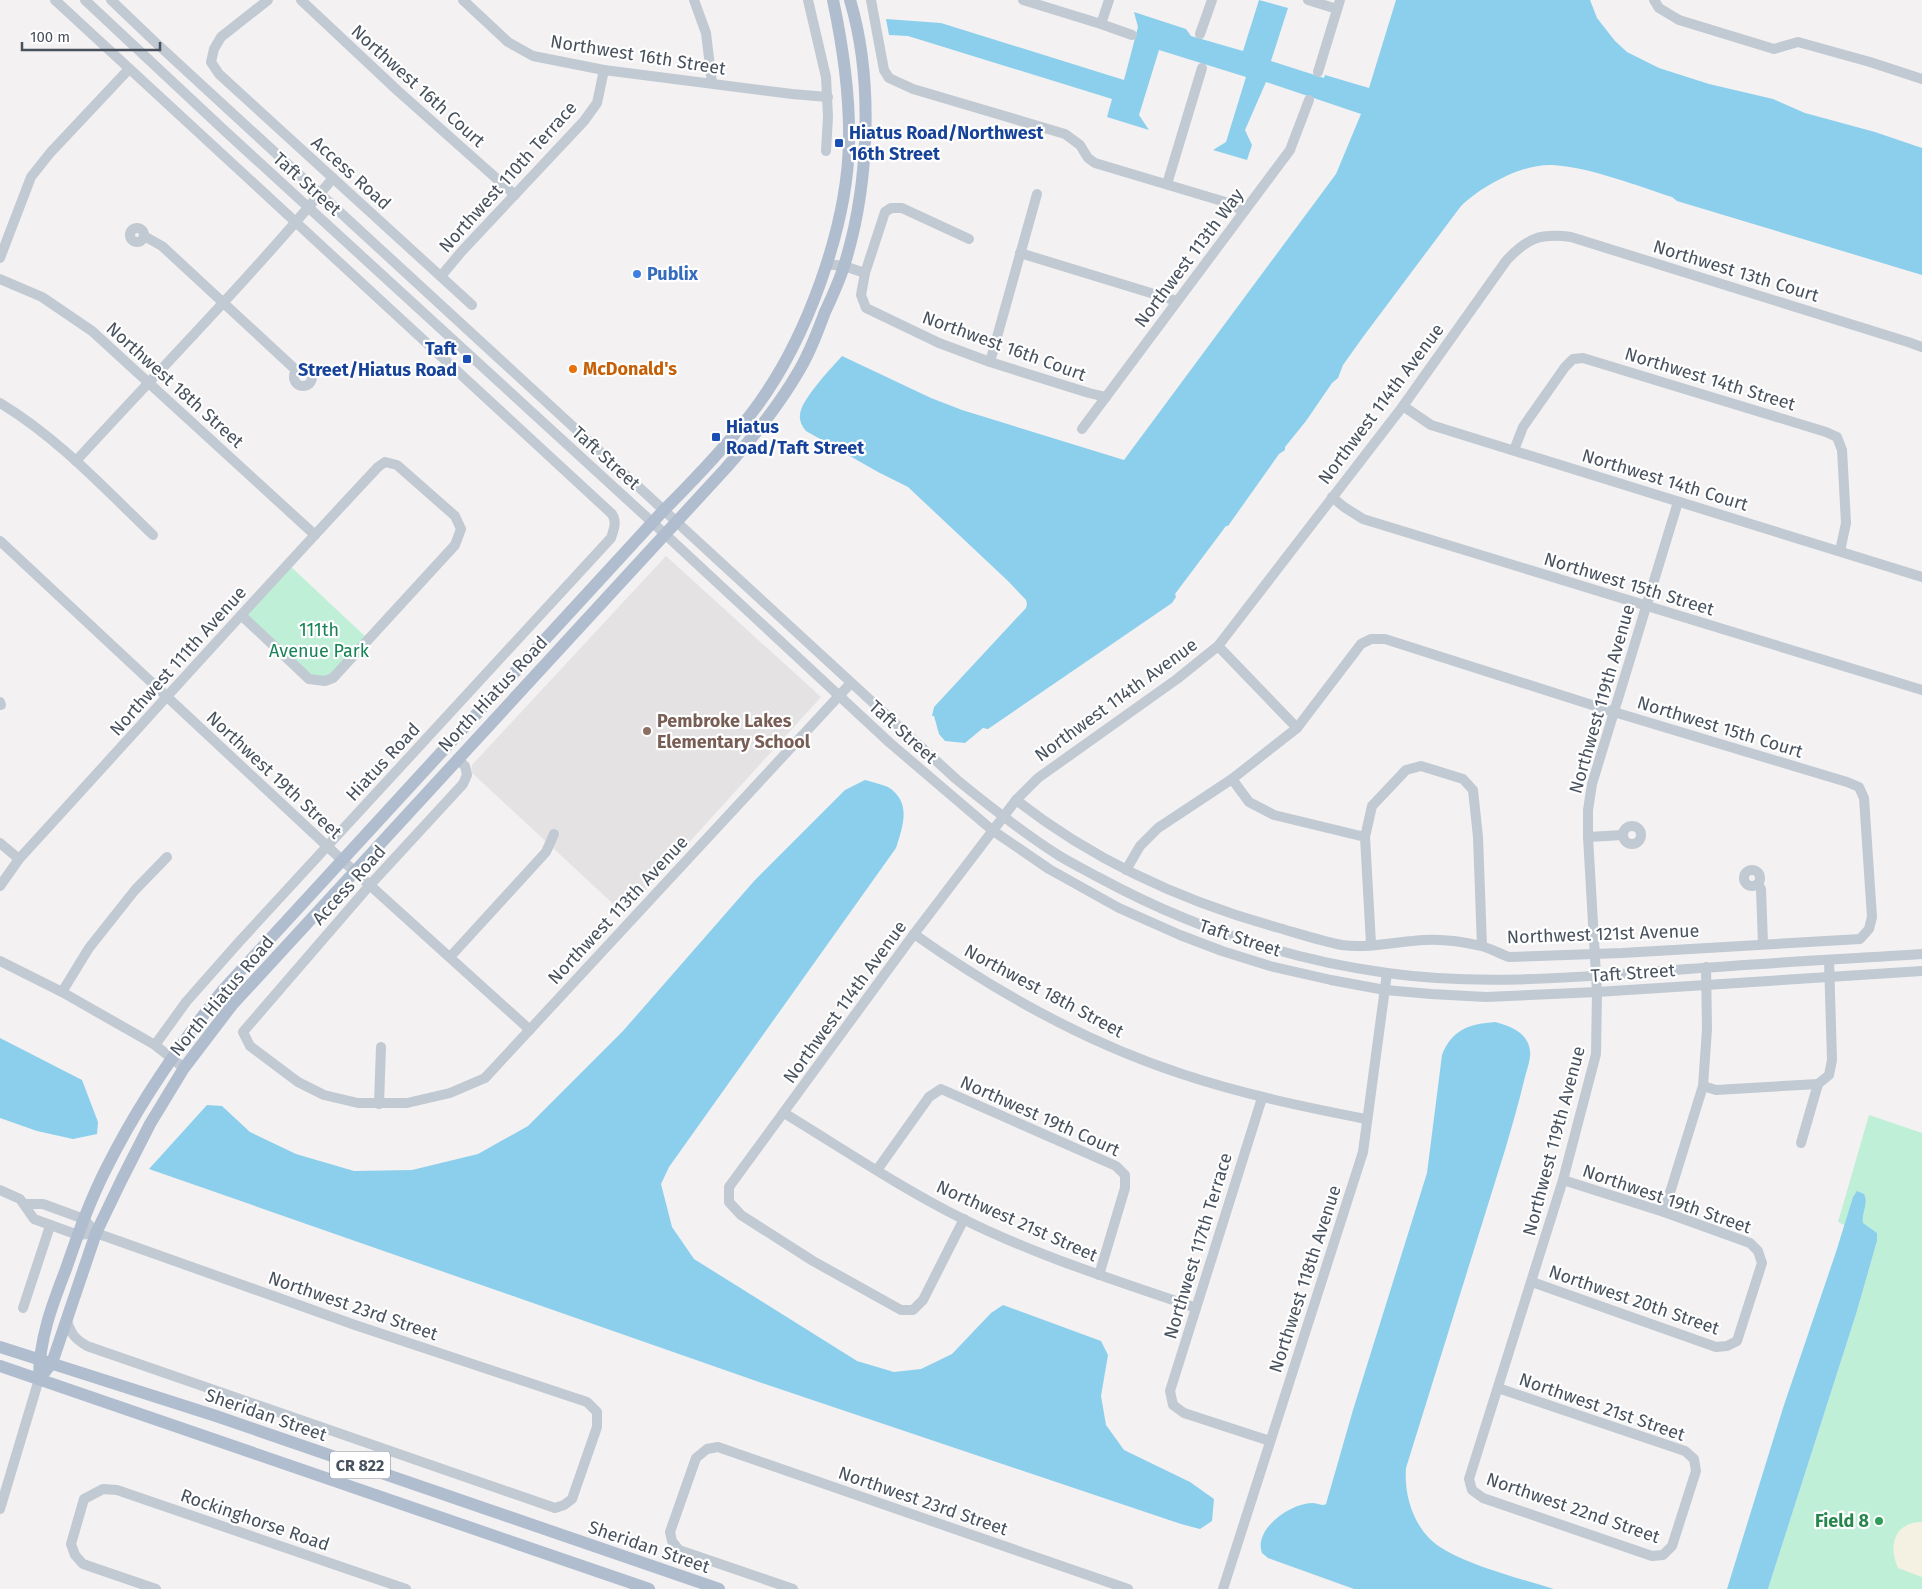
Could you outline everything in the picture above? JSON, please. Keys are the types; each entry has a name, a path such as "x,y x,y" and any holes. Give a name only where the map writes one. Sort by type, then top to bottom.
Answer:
{"main road":[{"name":"North Hiatus Road","path":"39,1378 39,1359 50,1312 84,1219 107,1167 147,1096 190,1032 223,990 719,453 755,409 785,363 810,312 826,264 844,189 849,144 848,98 843,53 833,0"},
{"name":"North Hiatus Road","path":"39,1378 52,1363 68,1321 96,1233 150,1124 184,1068 232,1005 764,424 792,382 816,336 844,266 860,192 866,99 862,58 850,0"},
{"path":"578,604 590,615"},
{"name":"Sheridan Street","path":"0,1347 226,1419 719,1589"},
{"name":"CR 822","path":"0,1366 649,1589"}],"street":[{"name":"Taft Street","path":"55,0 612,514 615,525"},
{"name":"Taft Street","path":"85,0 890,743 992,830 1050,869 1119,908 1180,935 1270,966 1385,990 1431,994 1486,997 1597,992 1922,971"},
{"name":"Taft Street","path":"112,0 663,512 956,779 1002,817 1059,856 1128,893 1227,936 1331,964 1427,977 1487,979 1596,976 1706,967 1922,954"},
{"name":"Access Road","path":"268,0 220,37 214,48 212,62 219,74 472,305"},
{"name":"Northwest 16th Court","path":"301,0 398,91 515,195"},
{"path":"694,0 706,33 712,83"},
{"path":"808,0 826,77 828,97 826,151"},
{"path":"871,0 886,74 889,78 913,89 1065,134 1080,145 1088,158 1095,163 1232,204 1243,212"},
{"path":"1023,0 1132,35"},
{"path":"1101,24 1109,0"},
{"path":"1200,34 1212,0"},
{"path":"1308,0 1339,4 1318,72"},
{"path":"1654,0 1659,8 1679,20 1774,49 1798,42 1922,79"},
{"name":"Northwest 16th Street","path":"467,1 508,42 533,56 604,70 828,97"},
{"path":"1167,184 1202,68"},
{"path":"0,258 31,177 50,153 129,69"},
{"name":"Northwest 110th Terrace","path":"441,276 584,121 597,103 604,70"},
{"name":"Northwest 113th Way","path":"1082,429 1290,150 1309,100"},
{"path":"76,461 296,223 333,178"},
{"path":"990,362 1037,194"},
{"path":"826,264 844,266 865,272 880,222 885,212 891,208 902,208 969,239"},
{"name":"Northwest 13th Court","path":"1539,237 1555,235 1571,237 1922,347"},
{"path":"144,236 162,246 297,371"},
{"name":"Northwest 114th Avenue","path":"964,1219 924,1300 913,1310 901,1310 813,1261 741,1215 729,1202 730,1187 914,934 1016,800 1038,778 1177,679 1218,646 1403,406 1506,261 1521,244 1539,237"},
{"path":"1020,253 1177,301"},
{"name":"Northwest 16th Court","path":"865,272 861,295 866,308 939,343 990,362 1106,397"},
{"name":"Northwest 18th Street","path":"0,279 42,297 92,331 315,535"},
{"path":"476,360 487,348"},
{"name":"Northwest 14th Street","path":"1514,450 1523,427 1573,358 1583,358 1826,432 1837,437 1842,450 1846,523 1840,551"},
{"path":"0,402 27,419 76,461 153,535"},
{"name":"Northwest 14th Court","path":"1403,406 1431,425 1922,577"},
{"path":"548,427 560,415"},
{"name":"Northwest 111th Avenue","path":"0,886 19,859 241,615 378,467 385,462 397,465 455,516 460,529 455,545 333,678 325,681 309,679 241,615"},
{"name":"Northwest 15th Street","path":"1332,497 1363,519 1922,690"},
{"name":"Northwest 119th Avenue","path":"1472,1490 1469,1479 1563,1180 1596,1054 1597,992 1588,810 1592,784 1678,502"},
{"name":"Hiatus Road","path":"155,1045 186,1002 611,538 615,525"},
{"name":"Northwest 19th Street","path":"0,541 369,886 530,1030"},
{"path":"786,646 797,634"},
{"name":"Northwest 15th Court","path":"1297,728 1361,644 1371,639 1385,639 1614,712 1838,779 1858,787"},
{"path":"1126,870 1140,846 1158,828 1232,779 1297,728 1218,646"},
{"name":"Northwest 113th Avenue","path":"379,1104 407,1103 450,1093 484,1078 850,684"},
{"name":"Access Road","path":"379,1104 358,1103 324,1095 298,1082 250,1046 243,1032 369,886 463,784 467,775 465,766 457,759"},
{"path":"1371,944 1365,837 1372,806 1406,770 1421,766 1463,778 1473,790 1478,837 1482,946"},
{"path":"1232,779 1249,802 1274,815 1365,837"},
{"name":"Northwest 121st Avenue","path":"1016,800 1077,844 1126,870 1232,915 1343,945 1426,940 1482,946 1509,957 1860,939 1869,929 1872,917 1864,798 1858,787"},
{"path":"450,957 546,852 554,834"},
{"path":"1588,837 1623,835"},
{"path":"0,843 19,859"},
{"path":"62,992 89,948 135,890 168,857"},
{"path":"1758,884 1761,889 1763,944"},
{"path":"1180,935 1187,920"},
{"name":"Northwest 18th Street","path":"914,934 956,963 1069,1027 1123,1051 1181,1074 1262,1098 1366,1119"},
{"path":"1801,1143 1818,1084 1829,1075 1832,1060 1829,960"},
{"path":"0,961 62,992 155,1045 184,1068"},
{"path":"1664,1212 1703,1086 1707,1030 1706,967"},
{"name":"Northwest 118th Avenue","path":"1223,1589 1363,1152 1387,973"},
{"path":"379,1104 381,1047"},
{"path":"1703,1086 1716,1090 1818,1084"},
{"name":"Northwest 19th Court","path":"877,1170 930,1097 941,1089 1116,1166 1125,1175 1125,1188 1099,1275"},
{"name":"Northwest 117th Terrace","path":"1262,1098 1170,1391 1173,1405 1184,1413 1270,1441"},
{"name":"Northwest 21st Street","path":"784,1112 877,1170 964,1219 1033,1250 1196,1308"},
{"name":"Northwest 19th Street","path":"1563,1180 1664,1212 1750,1243 1758,1251 1762,1263 1737,1341 1727,1346"},
{"path":"0,1190 14,1195 25,1204 34,1219 78,1235 96,1233"},
{"path":"25,1204 43,1204 84,1219 96,1233"},
{"path":"23,1308 50,1226"},
{"name":"Northwest 23rd Street","path":"96,1233 355,1325 587,1402 597,1412 597,1428 572,1499 564,1506"},
{"name":"Northwest 20th Street","path":"1532,1282 1716,1348 1727,1346"},
{"name":"Sheridan Street","path":"68,1321 71,1334 79,1342 87,1346 555,1508 564,1506"},
{"name":"North Hiatus Road","path":"0,1509 39,1378"},
{"name":"Northwest 21st Street","path":"1498,1388 1685,1451 1694,1460 1696,1470 1672,1546 1663,1555"},
{"name":"Northwest 23rd Street","path":"707,1449 718,1447 1128,1589"},
{"name":"Sheridan Street","path":"707,1449 696,1458 670,1532 672,1541 679,1550 793,1589"},
{"name":"Rockinghorse Road","path":"156,1589 83,1564 75,1555 71,1544 84,1499 103,1488 117,1490 406,1589"},
{"name":"Northwest 22nd Street","path":"1472,1490 1483,1498 1652,1556 1663,1555"}],"shaded area":[{"name":"Pembroke Lakes Elementary School","path":"666,556 821,697 624,914 471,772 472,765"}],"green space":[{"name":"111th Avenue Park","path":"288,564 368,639 333,678 309,679 241,615"},
{"path":"1869,1115 1922,1133 1922,1589 1768,1589 1857,1311 1877,1241 1838,1222"}],"sand":[{"path":"1922,1522 1922,1577 1898,1568 1895,1560 1894,1544 1899,1531 1905,1526"}],"water":[{"path":"1259,0 1288,8 1271,61 1324,78 1325,75 1369,88 1396,0 1590,0 1597,18 1615,41 1627,52 1659,68 1709,84 1773,99 1805,113 1875,132 1922,148 1922,275 1677,201 1672,197 1583,170 1541,165 1504,177 1480,191 1461,206 1363,337 1343,365 1338,378 1332,383 1306,421 1285,447 1285,450 1279,454 1228,526 1226,526 1175,594 1176,597 1172,603 988,729 983,728 965,743 945,741 939,734 934,716 932,716 934,707 1026,608 1026,600 908,487 806,431 801,424 800,416 808,397 842,356 931,398 962,410 1124,460 1336,174 1361,114 1266,82 1245,130 1252,145 1247,160 1213,150 1226,142 1246,77 1159,50 1139,115 1149,130 1107,117 1112,99 908,36 889,35 886,19 941,23 1124,80 1138,27 1134,12 1186,29 1191,36 1243,51"},
{"path":"865,780 888,787 896,793 900,800 904,815 896,848 669,1167 661,1184 672,1227 694,1259 857,1361 894,1372 921,1369 952,1354 991,1313 1003,1305 1101,1341 1108,1355 1101,1396 1106,1425 1124,1450 1190,1482 1214,1499 1212,1521 1200,1529 759,1382 149,1169 207,1105 222,1106 250,1132 296,1154 354,1171 412,1170 478,1154 528,1126 623,1031 755,880 845,790"},
{"path":"1495,1022 1513,1028 1526,1039 1530,1051 1529,1061 1505,1150 1406,1468 1406,1487 1410,1506 1418,1524 1430,1539 1441,1547 1489,1569 1554,1589 1354,1589 1268,1558 1262,1553 1263,1535 1276,1519 1294,1507 1312,1503 1326,1504 1353,1410 1427,1173 1442,1055 1451,1039 1463,1030 1478,1024"},
{"path":"0,1038 82,1080 98,1122 97,1134 73,1139 37,1131 0,1118"},
{"path":"1857,1191 1864,1194 1865,1198 1863,1223 1877,1233 1877,1241 1857,1311 1768,1589 1727,1589 1783,1408 1853,1197"}],"place":[{"name":"Hiatus Road/Northwest 16th Street","path":"839,143"},
{"name":"Publix","path":"637,274"},
{"name":"Taft Street/Hiatus Road","path":"467,359"},
{"name":"McDonald's","path":"573,369"},
{"name":"Hiatus Road/Taft Street","path":"716,437"},
{"name":"Pembroke Lakes Elementary School","path":"647,731"},
{"name":"Field 8","path":"1879,1521"}]}
